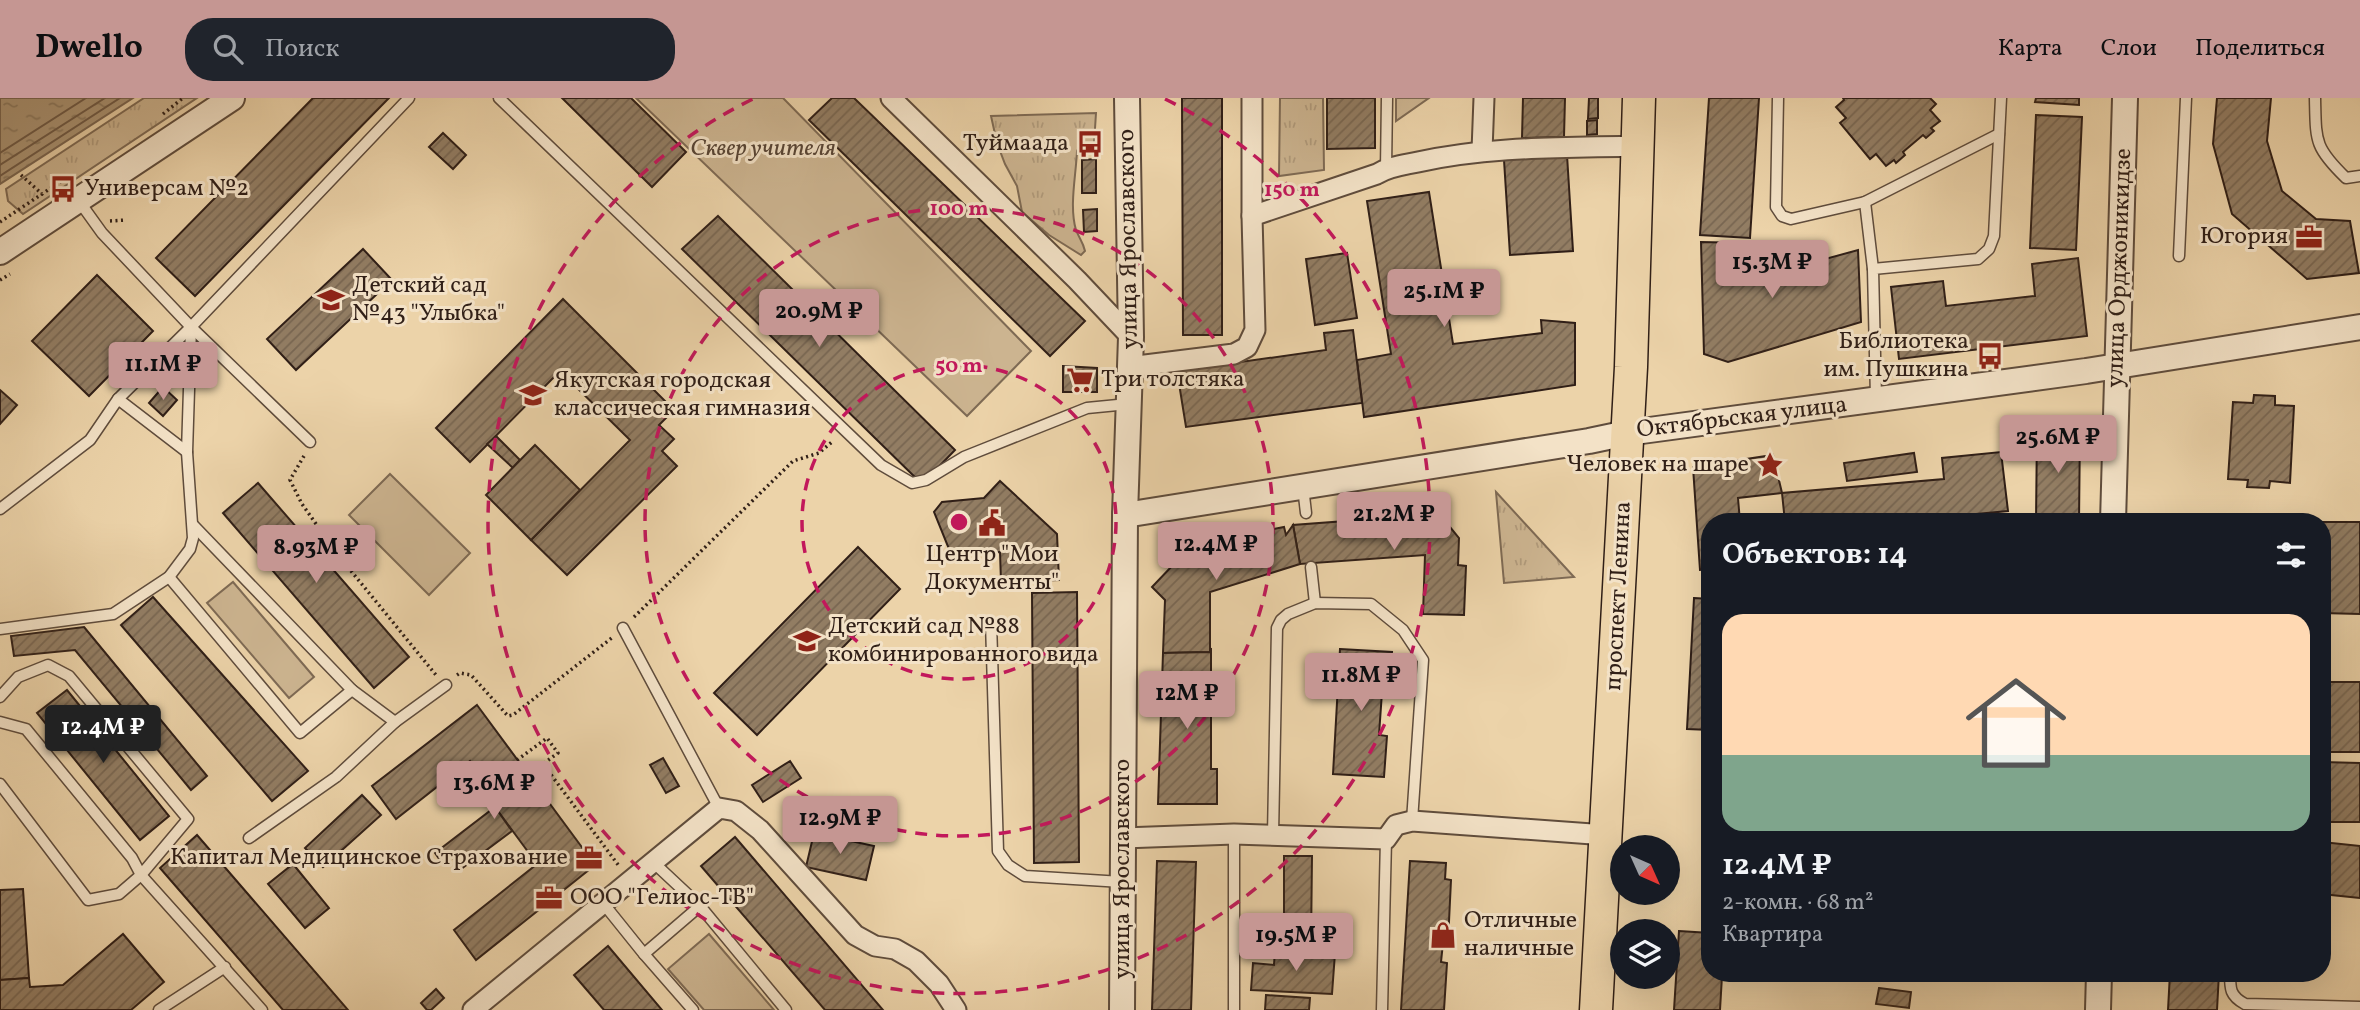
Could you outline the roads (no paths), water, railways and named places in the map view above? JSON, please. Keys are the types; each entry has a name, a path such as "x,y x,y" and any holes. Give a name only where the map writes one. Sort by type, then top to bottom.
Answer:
{"main road":[{"name":"проспект Ленина","path":"1597,1010 1627,433 1639,98"}],"street":[{"path":"5,262 79,201 232,98"},
{"path":"891,98 1077,280 1131,337"},
{"name":"улица Ярославского","path":"1122,1010 1125,515 1131,337 1127,98"},
{"path":"1129,367 1234,354 1247,347 1255,330 1252,98"},
{"path":"1482,151 1484,98"},
{"name":"улица Орджоникидзе","path":"2113,513 2124,98"},
{"path":"1252,216 1386,169 1482,151 1638,146"},
{"name":"Октябрьская улица","path":"1125,515 1627,433 2163,359 2360,327"},
{"path":"473,1010 719,808 736,811 760,830 855,935 875,946 895,949 916,961 939,984 951,1009"},
{"path":"1123,838 1234,834 1386,839 1396,825 1412,821 1606,835"},
{"path":"2098,1010 2099,982"}],"lane":[{"path":"0,509 90,440 118,399 191,327 409,98"},
{"path":"499,98 881,465 912,483 926,480 964,457 1087,408 1128,404"},
{"path":"1386,169 1387,98"},
{"path":"1778,98 1776,208 1782,216 1791,219 1866,202 1999,134"},
{"path":"1873,270 1978,259 1990,249 1994,236 2001,98"},
{"path":"2179,256 2186,98"},
{"path":"2315,98 2315,136 2325,158 2346,178 2360,176"},
{"path":"79,201 102,233 191,327 310,442"},
{"path":"1866,202 1873,270 1876,400"},
{"path":"0,629 113,614 169,577 190,549 193,525 187,452 191,327"},
{"path":"118,399 187,452"},
{"path":"1303,487 1306,513"},
{"path":"193,525 352,690 395,722"},
{"path":"1311,567 1315,603"},
{"path":"169,577 300,733 352,690"},
{"path":"1273,835 1277,628 1288,614 1315,603 1371,604 1403,630 1423,660 1412,821"},
{"path":"991,622 998,851 1009,865 1025,876 1122,882"},
{"path":"623,628 719,808"},
{"path":"0,697 18,677 48,665 69,676 188,819 141,875 119,894 88,900 0,783"},
{"path":"249,838 336,776 395,722 446,685"},
{"path":"0,722 26,729 132,858 141,875 262,1010"},
{"path":"1234,834 1234,1010"},
{"path":"1382,1010 1386,839"},
{"path":"653,862 700,906 786,1010"},
{"path":"603,903 693,1010"},
{"path":"644,954 700,906"},
{"path":"159,1010 225,967"},
{"path":"2230,982 2230,990 2236,999 2245,1004 2360,1007"}],"water":[{"path":"0,98 133,98 0,184"}],"place":[{"name":"Туймаада","path":"1090,144"},
{"name":"Универсам №2","path":"63,189"},
{"name":"Югория","path":"2309,237"},
{"name":"Детский сад №43 \"Улыбка\"","path":"331,300"},
{"name":"Библиотека им. Пушкина","path":"1990,356"},
{"name":"Три толстяка","path":"1080,380"},
{"name":"Якутская городская классическая гимназия","path":"533,395"},
{"name":"Человек на шаре","path":"1770,465"},
{"name":"Центр \"Мои Документы\"","path":"992,523"},
{"name":"Детский сад №88 комбинированного вида","path":"807,641"},
{"name":"Капитал Медицинское Страхование","path":"589,858"},
{"name":"ООО \"Гелиос-ТВ\"","path":"549,898"},
{"name":"Отличные наличные","path":"1443,935"}],"park label":[{"name":"Сквер учителя","path":"763,149"}]}
